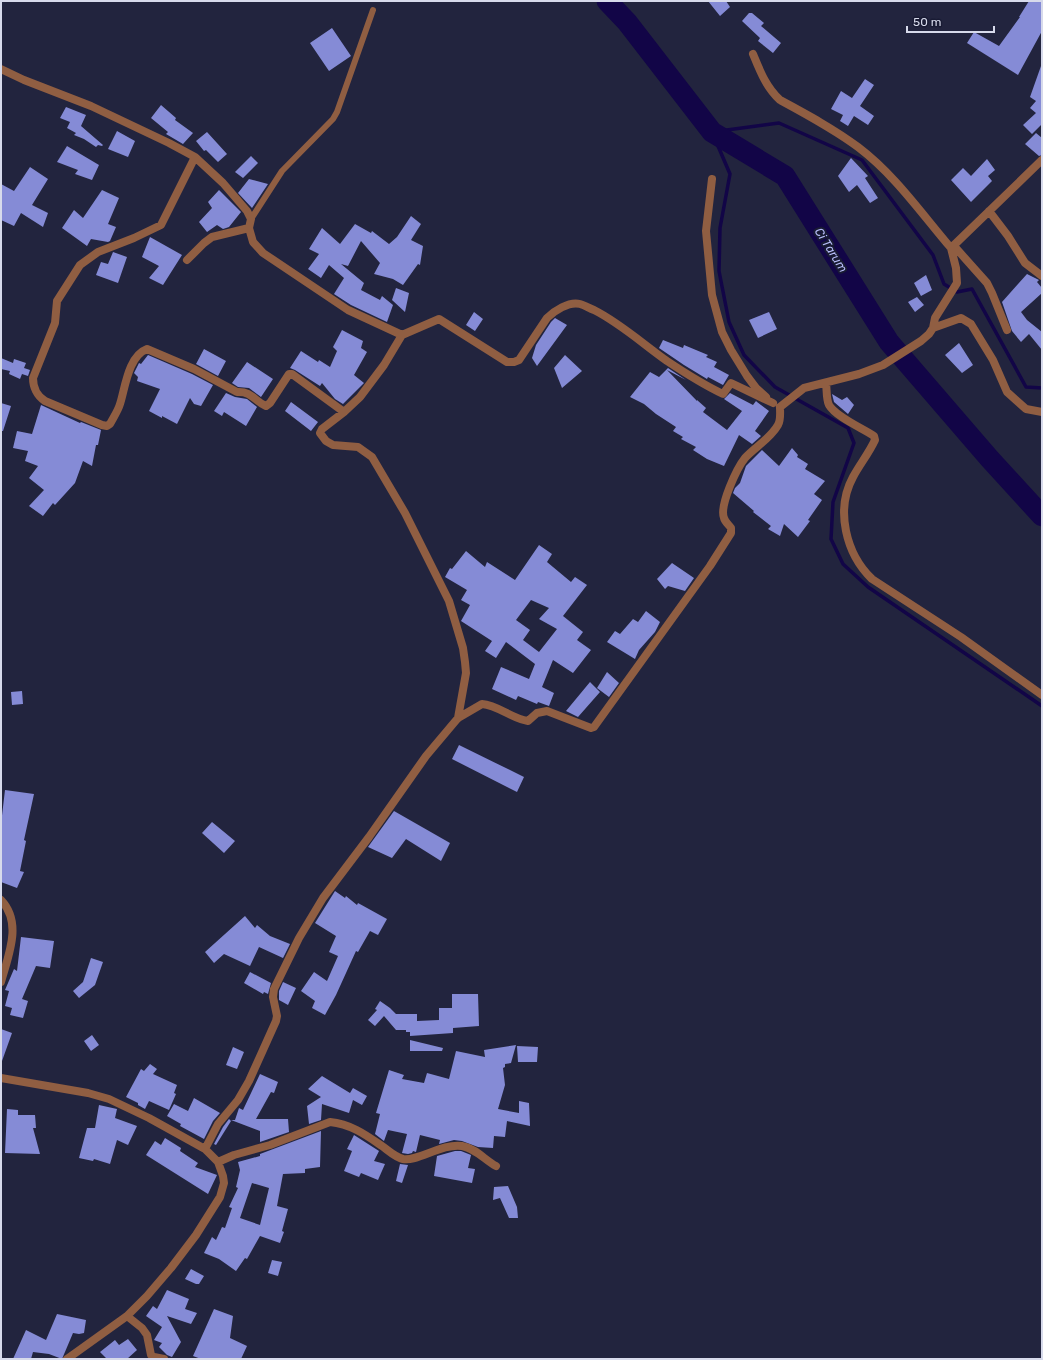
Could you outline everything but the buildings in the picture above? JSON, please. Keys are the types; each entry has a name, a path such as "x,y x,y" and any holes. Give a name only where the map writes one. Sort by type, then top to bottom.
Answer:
{"street":[{"path":"753,54 765,82 780,100 840,134 859,148 900,185 952,247 987,283 1007,330"},
{"path":"1,69 24,80 91,106 169,142 195,157 240,202 247,211 251,219 249,228 253,242 263,254 348,310 402,335"},
{"path":"195,157 160,225 98,252 80,265 57,301 55,323 33,378 34,386 39,397 45,401 107,426 110,424 119,407 124,383 132,364 144,350 147,349 194,369 237,392 244,391 266,406 270,403 289,374 292,374 344,412"},
{"path":"952,247 1042,160"},
{"path":"205,1149 218,1124 238,1100 250,1081 276,1022 277,1018 273,994 299,938 323,898 369,837 426,756 458,718 472,709 484,704 521,720 528,721 538,713 547,711 591,728 594,727 706,572 731,533 731,528 724,520 723,513 728,490 746,458 774,430 778,425 780,417 779,405 756,388 737,360 722,332 712,295 706,230 712,179"},
{"path":"989,211 1008,236 1025,263 1042,276"},
{"path":"187,260 212,237 249,228"},
{"path":"779,405 801,389 859,374 883,365 921,341 929,334 933,328 935,318 957,283 952,247"},
{"path":"458,718 466,668 463,648 449,601 405,513 372,457 358,447 333,445 326,441 320,434 322,429 360,397 384,365 402,335 439,319 507,362 514,362 519,360 547,318 552,313 565,306 576,303 599,313 620,326 669,362 723,394 731,383 779,405"},
{"path":"933,328 961,318 972,324 993,360 1007,392 1026,409 1042,412"},
{"path":"826,383 828,402 832,408 838,414 874,436 875,440 850,484 845,514 851,550 863,571 872,579 1042,694"},
{"path":"1,900 10,914 13,934 1,982"},
{"path":"1,1078 88,1093 109,1099 149,1118 205,1149 218,1162 223,1176 224,1183 220,1197 196,1235 147,1296 127,1316 66,1359"},
{"path":"218,1162 234,1155 270,1145 330,1122 339,1123 360,1131 400,1158 411,1159 440,1148 460,1146 472,1150 496,1166"},
{"path":"127,1316 142,1328 147,1335 151,1355 164,1359"}],"lane":[{"path":"251,219 282,171 335,116 373,10"}],"waterway":[{"name":"Ci Tarum","path":"607,1 627,22 712,132 785,176 889,342 989,458 1042,516"},
{"path":"1042,388 1026,387 972,289 957,292 944,284 933,255 862,160 779,123 712,132 730,174 720,228 719,271 729,322 744,355 775,387 848,428 854,443 833,502 831,539 843,564 868,587 1042,706"}]}
